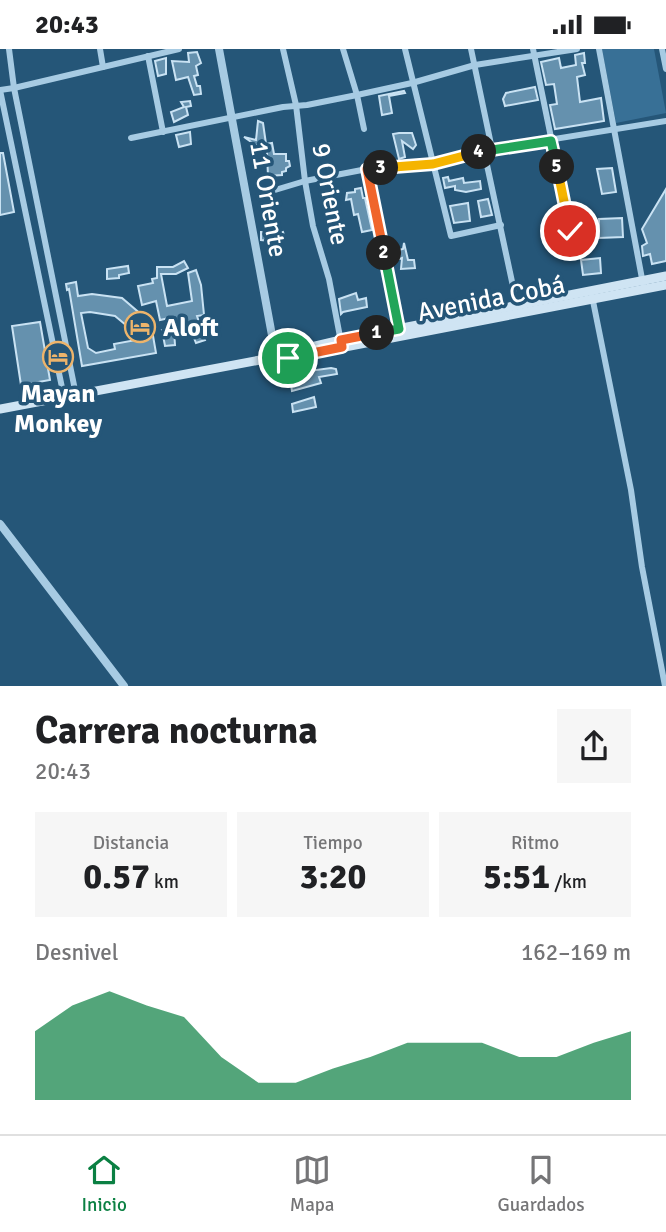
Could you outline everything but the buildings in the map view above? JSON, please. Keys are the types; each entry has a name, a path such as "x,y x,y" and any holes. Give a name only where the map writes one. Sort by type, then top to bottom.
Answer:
{"main road":[{"name":"Avenida Cobá","path":"644,285 666,276"},
{"name":"Avenida Cobá","path":"0,409 279,357 288,358 342,343 400,334 644,285 666,285"}],"street":[{"path":"9,49 14,88 76,395"},
{"path":"100,49 103,67"},
{"path":"64,397 0,90 179,49"},
{"name":"11 Oriente","path":"219,49 279,357"},
{"name":"9 Oriente","path":"283,49 296,105 313,226 329,279 342,343"},
{"path":"343,49 364,129"},
{"path":"405,49 451,236 501,225"},
{"path":"471,49 514,291"},
{"path":"131,138 357,95 534,52 577,49"},
{"path":"599,49 644,285"},
{"path":"662,49 666,69"},
{"path":"534,52 570,231"},
{"path":"148,56 163,132"},
{"path":"265,193 305,181 367,169 433,164 488,150 666,121"},
{"path":"367,169 400,334"},
{"path":"20,186 33,183"},
{"path":"592,295 631,490 642,567 665,686"},
{"path":"0,524 124,686"}],"shaded area":[{"path":"602,49 654,49 666,113 616,123"}],"place":[{"name":"Aloft","path":"140,327"},
{"name":"Mayan Monkey","path":"58,357"}],"route":[{"path":"288,358 342,347 341,340 399,329 367,169 433,164 492,149 551,141 570,231"}]}
